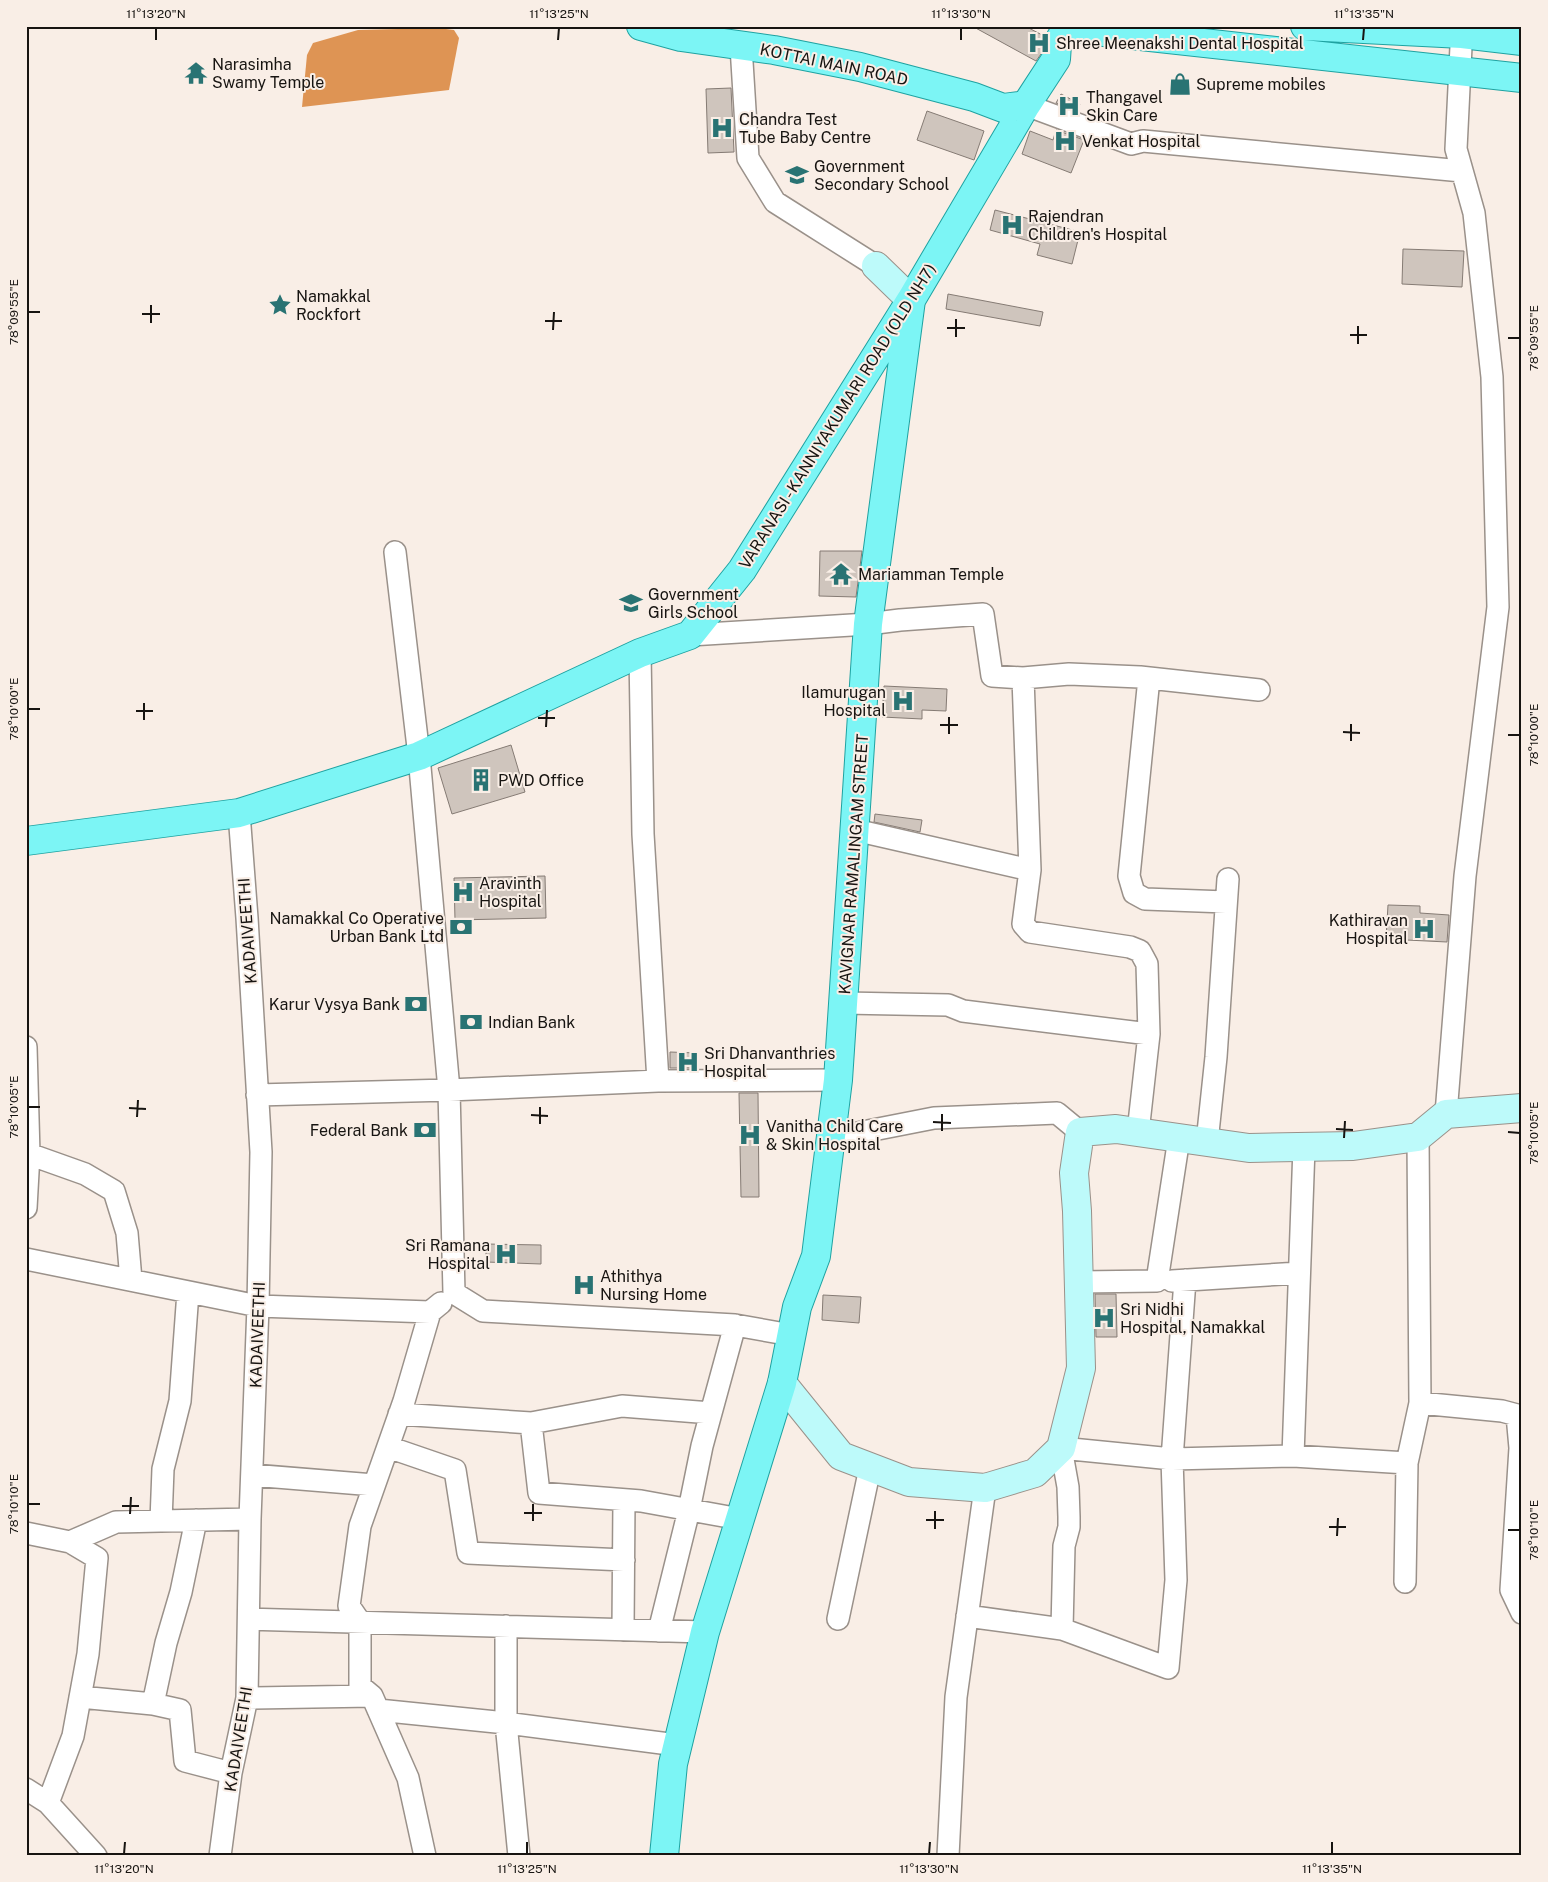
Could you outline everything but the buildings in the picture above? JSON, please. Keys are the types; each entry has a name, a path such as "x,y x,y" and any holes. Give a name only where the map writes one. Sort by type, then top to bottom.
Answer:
{"main road":[{"name":"KOTTAI MAIN ROAD","path":"641,26 860,67 974,97 1003,108 1026,104"},
{"path":"1305,26 1462,30 1522,41"},
{"path":"1080,27 1522,78"},
{"name":"VARANASI - KANNIYAKUMARI ROAD (OLD NH7)","path":"690,634 742,570 911,300 1026,104 1056,59 1070,52 1080,27"},
{"name":"KAVIGNAR RAMALINGAM STREET","path":"664,1856 673,1764 705,1632 782,1383 797,1307 816,1256 838,1080 868,624 911,300"},
{"path":"26,840 239,813 419,756 640,653 690,634"}],"street":[{"path":"1446,1114 1465,876 1498,607 1492,377 1474,213 1456,149 1462,30"},
{"path":"741,46 748,158 775,202 876,266 911,300"},
{"path":"1026,104 1131,144 1144,141 1462,171"},
{"path":"395,552 419,756 449,1090 454,1293"},
{"path":"690,634 868,624 983,614 992,676 1023,678 1069,674 1149,678 1259,690"},
{"path":"640,653 642,834 658,1080"},
{"path":"1023,678 1030,870 1023,924 1030,932 1130,947 1140,951 1147,964 1149,1034 1138,1132"},
{"path":"1149,678 1129,876 1134,893 1145,898 1226,902"},
{"name":"KADAIVEETHI","path":"220,1856 232,1772 247,1698 250,1519 258,1306 261,1152 239,813"},
{"path":"855,830 1030,870"},
{"path":"1207,1142 1216,1057 1228,879"},
{"path":"844,1003 948,1005 963,1012 1149,1034"},
{"path":"26,1047 28,1153 26,1208"},
{"path":"257,1095 449,1090 658,1080 838,1080"},
{"path":"832,1138 934,1118 1057,1113 1080,1132 1116,1129 1249,1148 1353,1146 1418,1137 1446,1114 1522,1108"},
{"path":"1062,1628 1064,1546 1069,1527 1069,1516 1068,1487 1061,1448 1081,1368 1074,1173 1080,1132"},
{"path":"1405,1582 1407,1463 1420,1403 1418,1137"},
{"path":"1157,1282 1179,1138"},
{"path":"1293,1456 1304,1147"},
{"path":"28,1153 85,1174 114,1191 127,1233 130,1280"},
{"path":"26,1259 258,1306 430,1312"},
{"path":"1079,1282 1157,1282 1299,1273"},
{"path":"967,1616 1062,1628 1168,1668 1176,1580 1172,1458 1185,1280"},
{"path":"161,1521 164,1469 180,1401 188,1292"},
{"path":"425,1856 408,1778 375,1703 360,1686 360,1622 349,1606 360,1526 399,1414 430,1312 454,1293"},
{"path":"454,1293 483,1312 735,1325 792,1335"},
{"path":"659,1631 689,1510 702,1446 735,1325"},
{"path":"782,1383 841,1456 909,1482 985,1488 1035,1473 1061,1448 1172,1458 1293,1456 1407,1463"},
{"path":"1420,1403 1502,1410 1517,1415 1520,1448 1511,1590 1522,1613"},
{"path":"399,1414 531,1423 622,1406 711,1413"},
{"path":"531,1423 539,1493 624,1500 740,1518"},
{"path":"388,1447 455,1470 468,1553 624,1560"},
{"path":"838,1619 870,1468"},
{"path":"252,1475 374,1485"},
{"path":"948,1856 956,1697 985,1488"},
{"path":"623,1630 624,1500"},
{"path":"70,1542 116,1522 250,1519"},
{"path":"153,1704 166,1643 181,1592 196,1520"},
{"path":"26,1533 70,1542 97,1558 88,1654 73,1736 48,1803"},
{"path":"249,1619 705,1632"},
{"path":"506,1626 506,1723 519,1856"},
{"path":"80,1697 153,1704 180,1710 185,1761 232,1772"},
{"path":"247,1698 375,1703 506,1723 677,1745"},
{"path":"26,1789 48,1803 96,1856"}],"shaded area":[{"path":"438,28 454,30 459,38 449,90 302,107 307,55 313,43 358,30"}],"place":[{"name":"Shree Meenakshi Dental Hospital","path":"1039,43"},
{"name":"Narasimha Swamy Temple","path":"196,73"},
{"name":"Supreme mobiles","path":"1180,84"},
{"name":"Thangavel Skin Care","path":"1069,106"},
{"name":"Chandra Test Tube Baby Centre","path":"722,128"},
{"name":"Venkat Hospital","path":"1065,141"},
{"name":"Government Secondary School","path":"797,175"},
{"name":"Rajendran Children's Hospital","path":"1012,225"},
{"name":"Namakkal Rockfort","path":"280,305"},
{"name":"Mariamman Temple","path":"841,574"},
{"name":"Government Girls School","path":"631,603"},
{"name":"Ilamurugan Hospital","path":"903,701"},
{"name":"PWD Office","path":"481,780"},
{"name":"Aravinth Hospital","path":"463,892"},
{"name":"Namakkal Co Operative Urban Bank Ltd","path":"461,927"},
{"name":"Kathiravan Hospital","path":"1424,929"},
{"name":"Karur Vysya Bank","path":"416,1004"},
{"name":"Indian Bank","path":"471,1022"},
{"name":"Sri Dhanvanthries Hospital","path":"688,1062"},
{"name":"Federal Bank","path":"425,1130"},
{"name":"Vanitha Child Care & Skin Hospital","path":"750,1135"},
{"name":"Sri Ramana Hospital","path":"506,1254"},
{"name":"Athithya Nursing Home","path":"584,1285"},
{"name":"Sri Nidhi Hospital, Namakkal","path":"1104,1318"}]}
